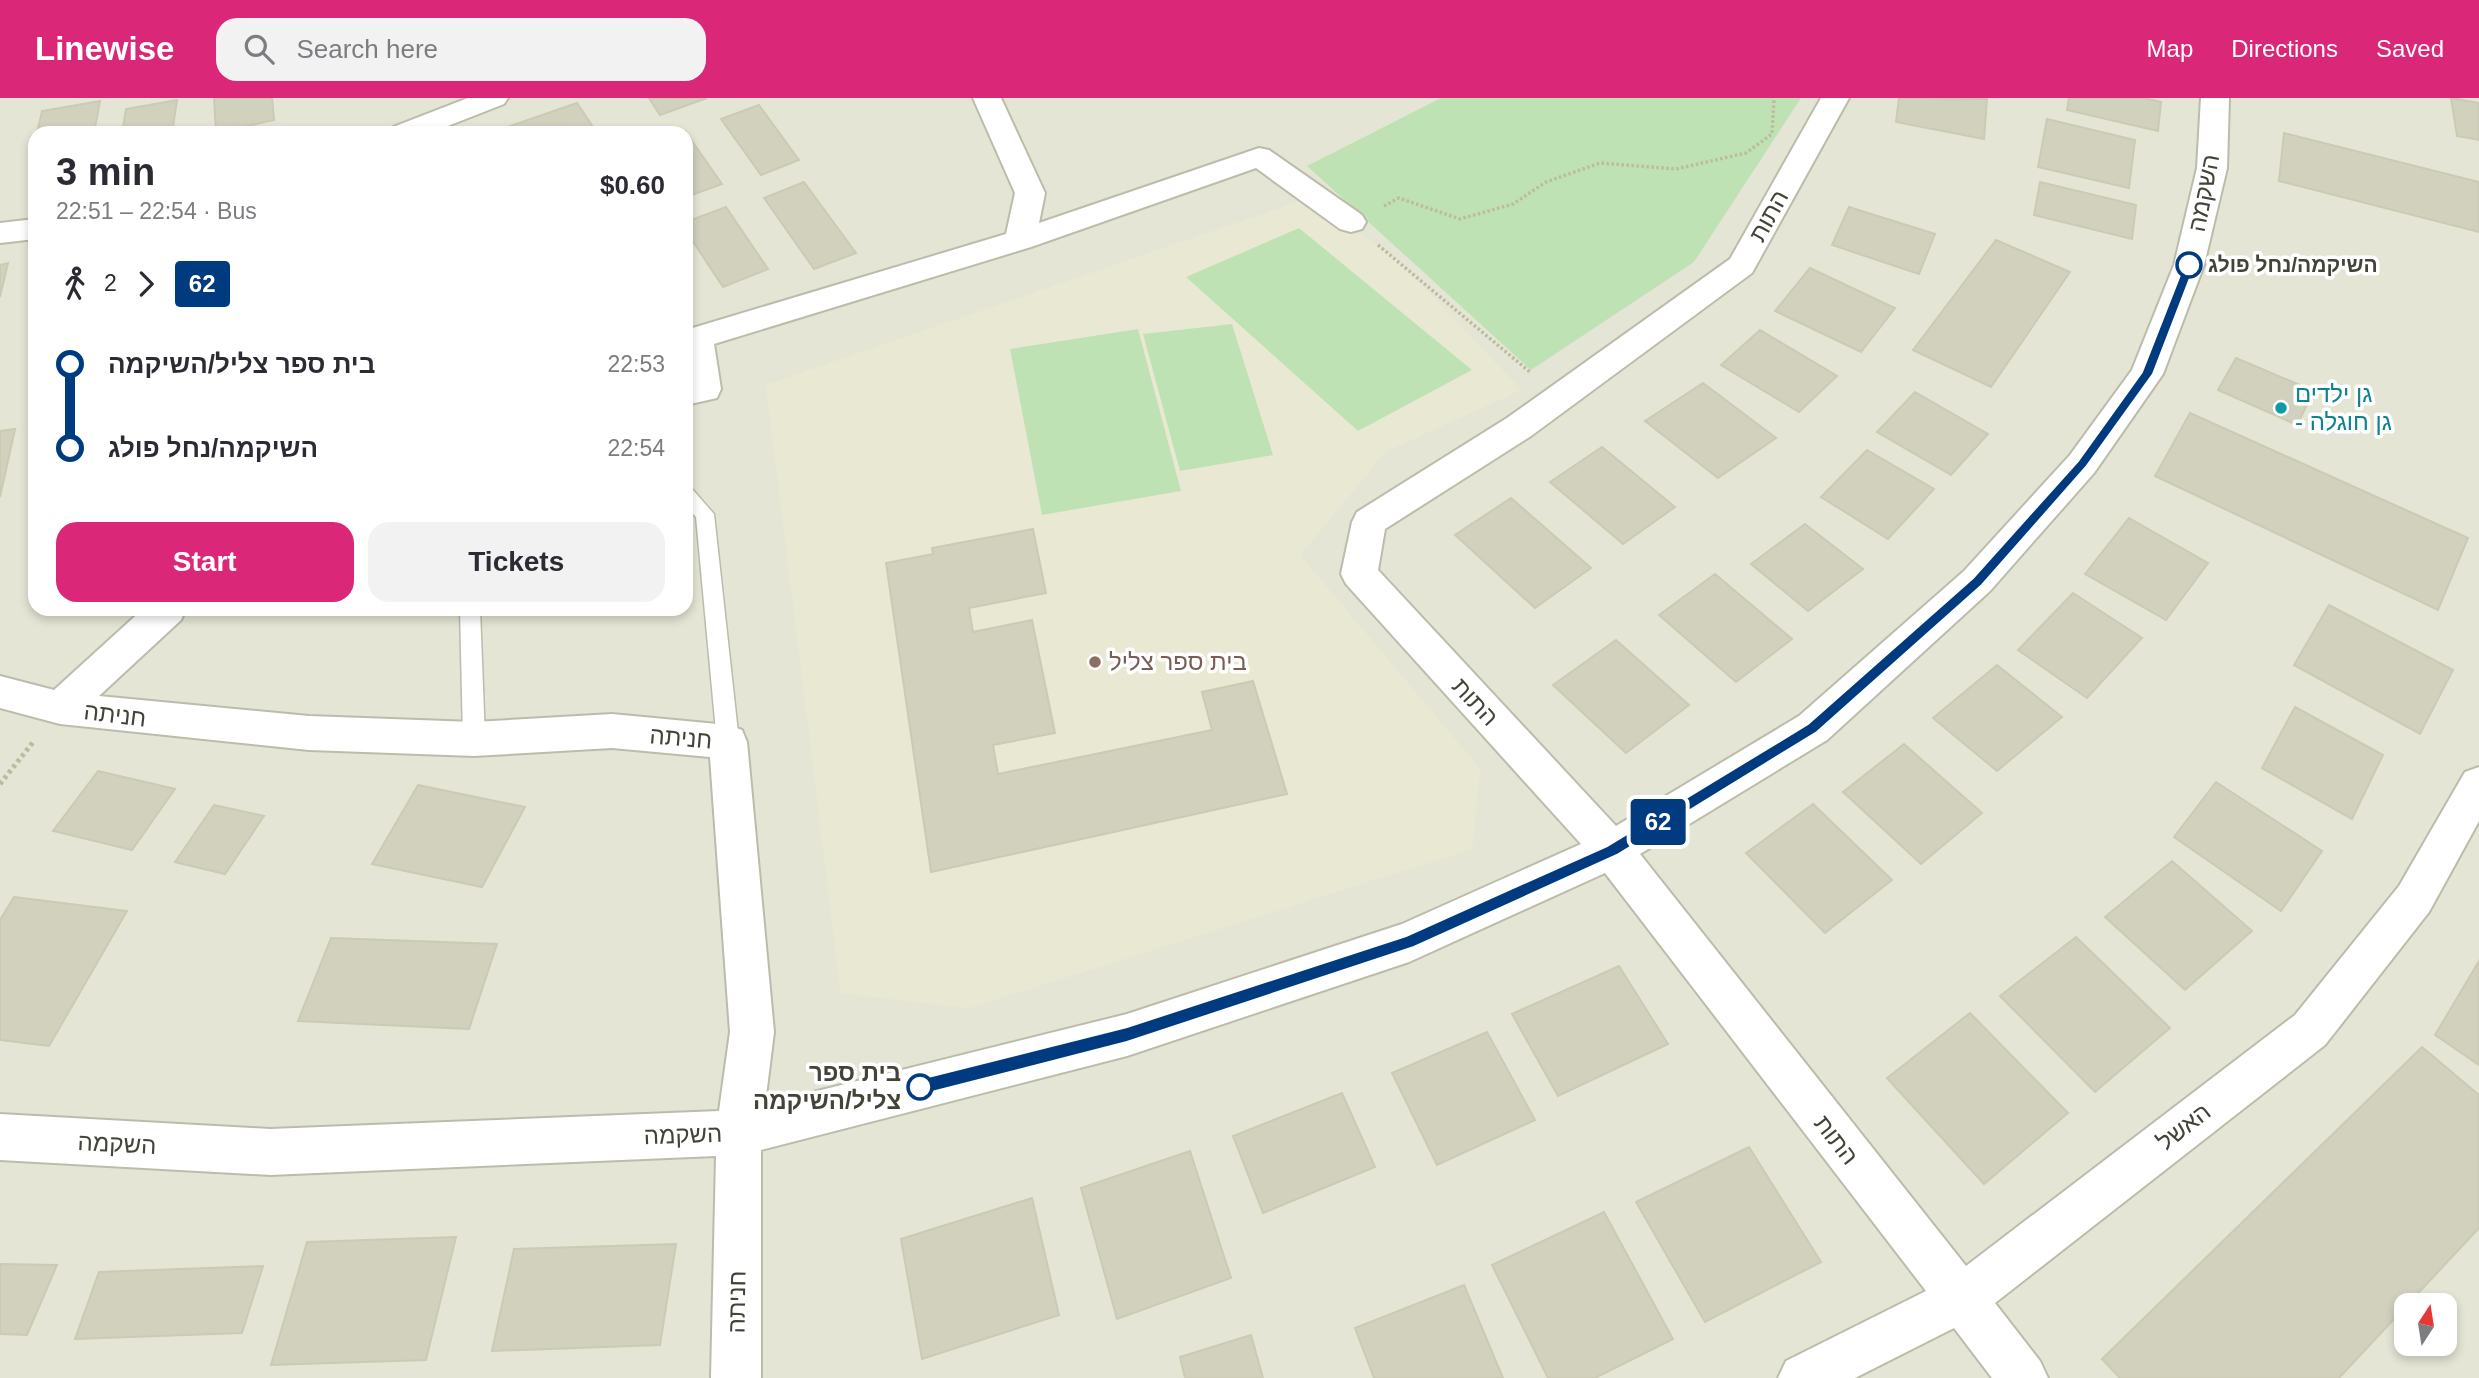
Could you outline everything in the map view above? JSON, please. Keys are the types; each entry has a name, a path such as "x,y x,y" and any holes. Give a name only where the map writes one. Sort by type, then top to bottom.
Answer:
{"street":[{"path":"420,126 494,98"},
{"path":"987,98 1030,193 1020,240"},
{"name":"התות","path":"1835,98 1741,266 1519,427 1369,522 1359,574 1612,850 2023,1378"},
{"name":"השקמה","path":"0,1137 270,1152 739,1133 1127,1035 1409,942 1612,850 1813,728 1978,581 2082,464 2147,374 2189,265 2212,168 2215,98"},
{"path":"693,392 705,389 696,338 1020,240 1259,157 1351,222"},
{"path":"0,233 28,230"},
{"path":"60,708 160,616"},
{"name":"חניתה","path":"0,692 60,708 309,733 474,739 612,731 728,742 752,1032 739,1133 736,1378"},
{"name":"האשל","path":"1803,1378 1960,1300 2310,1030 2414,899 2479,783"}],"lane":[{"path":"693,502 705,514 728,742"},
{"path":"470,616 474,739"}],"path":[{"path":"1560,398 1351,222 1399,198 1460,219 1513,204 1546,182 1601,163 1676,169 1746,153 1772,134 1774,98"},
{"path":"0,784 60,708"}],"shaded area":[{"path":"0,98 2479,98 2479,1378 0,1378"},
{"name":"בית ספר צליל","path":"1309,198 1401,263 1521,390 1385,452 1300,555 1480,769 1472,849 969,1008 841,993 766,385"}],"green space":[{"path":"1441,98 1801,98 1694,262 1531,370 1307,166"},
{"path":"1299,228 1472,370 1358,431 1186,277"},
{"path":"1232,324 1273,455 1180,471 1143,334"},
{"path":"1138,329 1181,491 1042,515 1010,349"}],"building":[{"path":"214,98 272,98 274,120 247,126 216,126"},
{"path":"649,98 707,98 660,115"},
{"path":"1899,98 1987,99 1984,139 1896,122"},
{"path":"2069,98 2144,98 2161,102 2158,131 2067,110"},
{"path":"2451,98 2479,103 2479,140 2457,136"},
{"path":"177,100 173,126 123,126 126,109"},
{"path":"100,101 95,126 39,126 42,111"},
{"path":"577,103 592,126 510,126"},
{"path":"759,105 799,160 761,175 721,119"},
{"path":"2047,119 2135,140 2129,188 2038,167"},
{"path":"2284,133 2479,182 2479,232 2279,181"},
{"path":"693,142 722,184 693,194"},
{"path":"804,182 856,253 814,269 764,198"},
{"path":"2040,182 2136,205 2132,239 2034,215"},
{"path":"726,207 768,269 723,287 693,242 693,219"},
{"path":"1849,207 1935,234 1919,274 1832,245"},
{"path":"1996,240 2070,272 1991,387 1913,350"},
{"path":"8,263 0,297 0,265"},
{"path":"1810,268 1895,308 1861,352 1775,311"},
{"path":"1760,330 1837,376 1799,412 1721,365"},
{"name":"גן ילדים - גן חוגלה","path":"2236,358 2314,391 2297,425 2218,390"},
{"path":"1703,383 1776,438 1718,478 1645,421"},
{"path":"1915,392 1988,434 1951,475 1877,432"},
{"path":"2190,413 2468,538 2438,610 2155,476"},
{"path":"15,429 0,497 0,431"},
{"path":"1602,447 1675,507 1623,544 1550,482"},
{"path":"1867,450 1934,489 1888,539 1821,497"},
{"path":"1511,498 1591,568 1535,608 1455,535"},
{"path":"2129,518 2208,563 2166,620 2085,574"},
{"path":"1805,524 1863,569 1808,611 1751,564"},
{"path":"1033,529 1046,593 969,608 973,632 1032,620 1055,733 993,745 998,774 1212,730 1202,692 1253,681 1287,794 931,872 886,563 933,554 932,548"},
{"path":"1715,574 1792,639 1736,682 1659,615"},
{"path":"2073,593 2142,638 2087,698 2018,650"},
{"path":"2329,605 2453,670 2420,734 2294,665"},
{"path":"1616,640 1689,705 1626,753 1553,685"},
{"path":"1997,665 2062,717 1997,771 1933,718"},
{"path":"2295,707 2383,755 2352,819 2262,768"},
{"path":"1904,744 1982,813 1921,864 1843,792"},
{"path":"98,771 175,789 132,850 53,831"},
{"path":"2216,782 2322,851 2281,911 2174,837"},
{"path":"418,785 525,807 482,887 372,864"},
{"path":"1813,804 1892,880 1825,933 1746,853"},
{"path":"214,805 264,816 225,874 175,862"},
{"path":"2172,861 2252,931 2185,990 2105,917"},
{"path":"14,897 127,911 49,1046 0,1040 0,920"},
{"path":"2076,937 2170,1028 2095,1092 2000,996"},
{"path":"331,938 497,944 469,1029 298,1021"},
{"path":"2479,961 2479,1065 2435,1035"},
{"path":"1619,966 1668,1044 1558,1096 1512,1014"},
{"path":"1970,1013 2068,1113 1984,1184 1887,1078"},
{"path":"1487,1032 1535,1120 1437,1165 1392,1073"},
{"path":"2422,1047 2479,1095 2479,1228 2418,1293 2394,1293 2394,1319 2339,1378 2120,1378 2102,1359"},
{"path":"1342,1093 1375,1167 1263,1213 1233,1136"},
{"path":"1749,1147 1821,1262 1705,1322 1636,1202"},
{"path":"1190,1151 1231,1278 1117,1319 1081,1188"},
{"path":"1032,1198 1059,1315 922,1359 901,1239"},
{"path":"1604,1212 1673,1339 1595,1378 1548,1378 1492,1265"},
{"path":"456,1237 426,1360 271,1365 307,1242"},
{"path":"676,1244 660,1345 492,1351 514,1249"},
{"path":"0,1264 57,1265 27,1335 0,1334"},
{"path":"263,1266 242,1333 75,1339 99,1272"},
{"path":"1464,1285 1503,1378 1374,1378 1355,1328"},
{"path":"1251,1335 1263,1378 1185,1378 1180,1357"}],"bus line":[{"name":"62","path":"920,1087 1127,1035 1409,942 1612,850 1813,728 1978,581 2082,464 2147,374 2189,265"}],"place":[{"name":"השיקמה/נחל פולג","path":"2189,265"},
{"name":"גן ילדים - גן חוגלה","path":"2281,408"},
{"name":"בית ספר צליל","path":"1095,662"},
{"name":"בית ספר צליל/השיקמה","path":"920,1087"}]}
